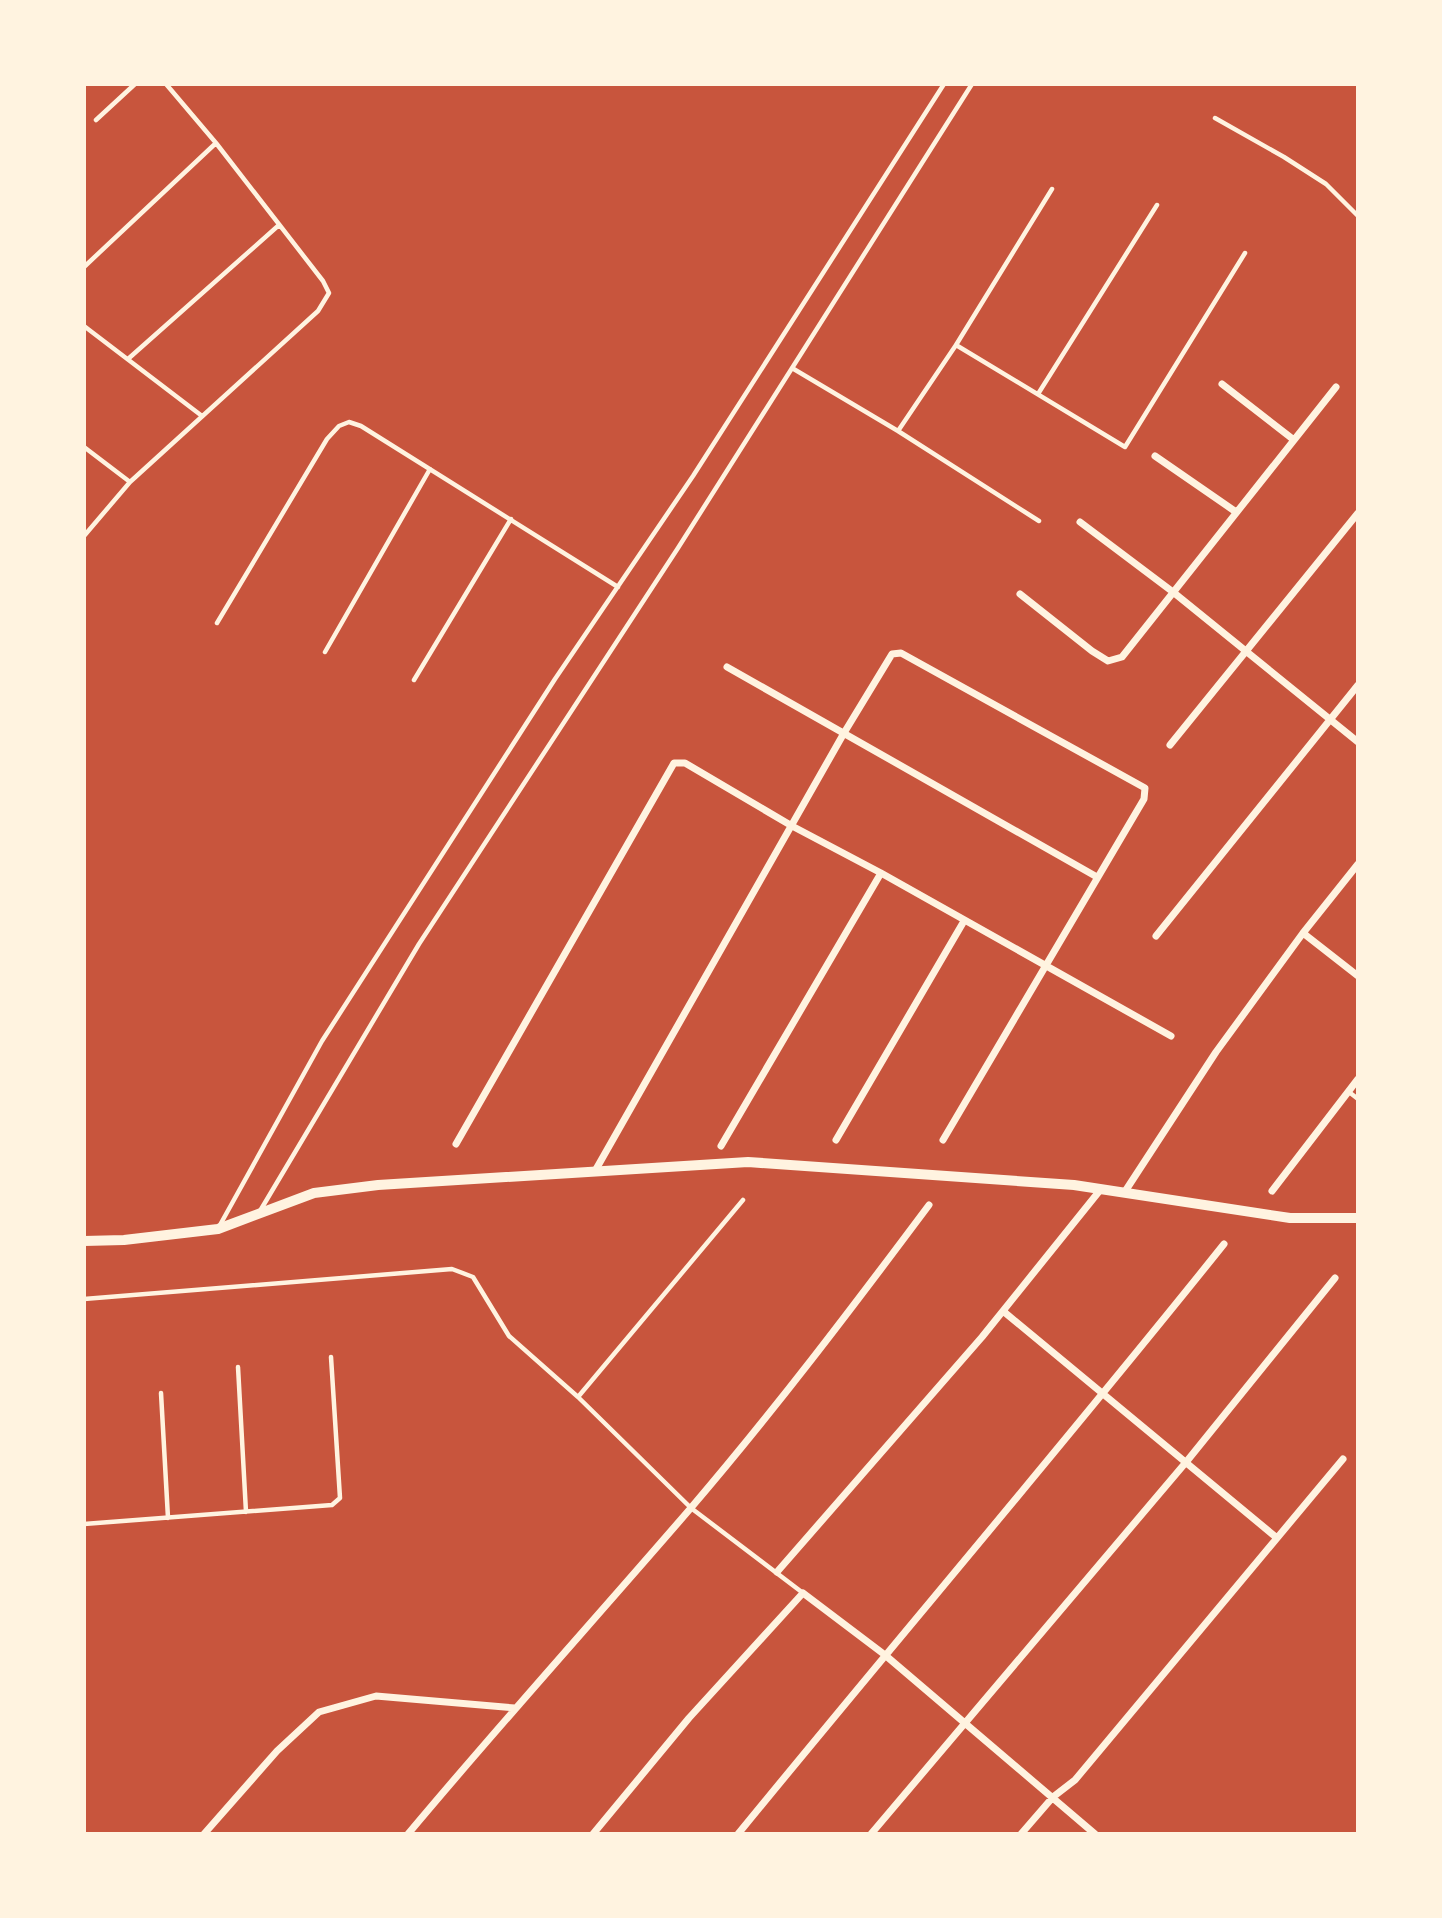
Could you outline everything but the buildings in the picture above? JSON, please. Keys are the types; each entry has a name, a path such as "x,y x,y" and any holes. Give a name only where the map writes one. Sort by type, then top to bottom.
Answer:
{"street":[{"path":"1222,384 1294,440"},
{"path":"1020,594 1108,661 1122,657 1336,387"},
{"path":"1155,456 1236,512"},
{"path":"1171,746 1358,513"},
{"path":"1080,522 1173,592 1358,743"},
{"path":"595,1171 844,733 892,654 901,653 1145,788 1144,799 943,1140"},
{"path":"727,667 1097,877"},
{"path":"1156,936 1358,685"},
{"path":"456,1144 674,763 685,763 792,826 1171,1036"},
{"path":"1124,1193 1216,1052 1303,933 1358,864"},
{"path":"720,1146 881,873"},
{"path":"836,1140 964,921"},
{"path":"1303,933 1358,976"},
{"path":"1272,1191 1358,1079"},
{"path":"84,1241 124,1240 218,1229 314,1193 365,1186 748,1162 1061,1184 1290,1218 1357,1219"},
{"path":"777,1572 1003,1311 1101,1189"},
{"path":"408,1834 515,1707 691,1508 820,1352 929,1205"},
{"path":"738,1834 1103,1395 1224,1244"},
{"path":"871,1834 1187,1461 1335,1278"},
{"path":"1003,1311 1278,1538"},
{"path":"1021,1834 1054,1797 1075,1780 1343,1459"},
{"path":"593,1834 689,1718 803,1593 885,1655 1095,1834"},
{"path":"204,1834 277,1751 318,1712 376,1696 515,1707"}],"lane":[{"path":"96,120 135,84"},
{"path":"84,536 130,482 318,311 329,293 323,281 216,143 166,84"},
{"path":"218,1229 322,1041 555,679 694,476 944,84"},
{"path":"259,1213 418,944 678,548 972,84"},
{"path":"1215,118 1325,184 1358,216"},
{"path":"84,267 216,143"},
{"path":"898,431 957,345 1052,189"},
{"path":"1038,394 1157,205"},
{"path":"128,359 279,225"},
{"path":"957,345 1125,447 1245,253"},
{"path":"84,326 202,416"},
{"path":"792,368 898,431 1039,522"},
{"path":"217,623 327,439 339,426 349,422 360,426 618,586"},
{"path":"84,447 130,482"},
{"path":"325,652 430,469"},
{"path":"414,680 511,519"},
{"path":"1348,1092 1358,1099"},
{"path":"578,1397 743,1200"},
{"path":"84,1299 452,1269 473,1277 509,1336 578,1397 691,1508 803,1593"},
{"path":"84,1524 332,1505 340,1498 331,1357"},
{"path":"238,1367 246,1512"},
{"path":"161,1393 168,1518"}]}
